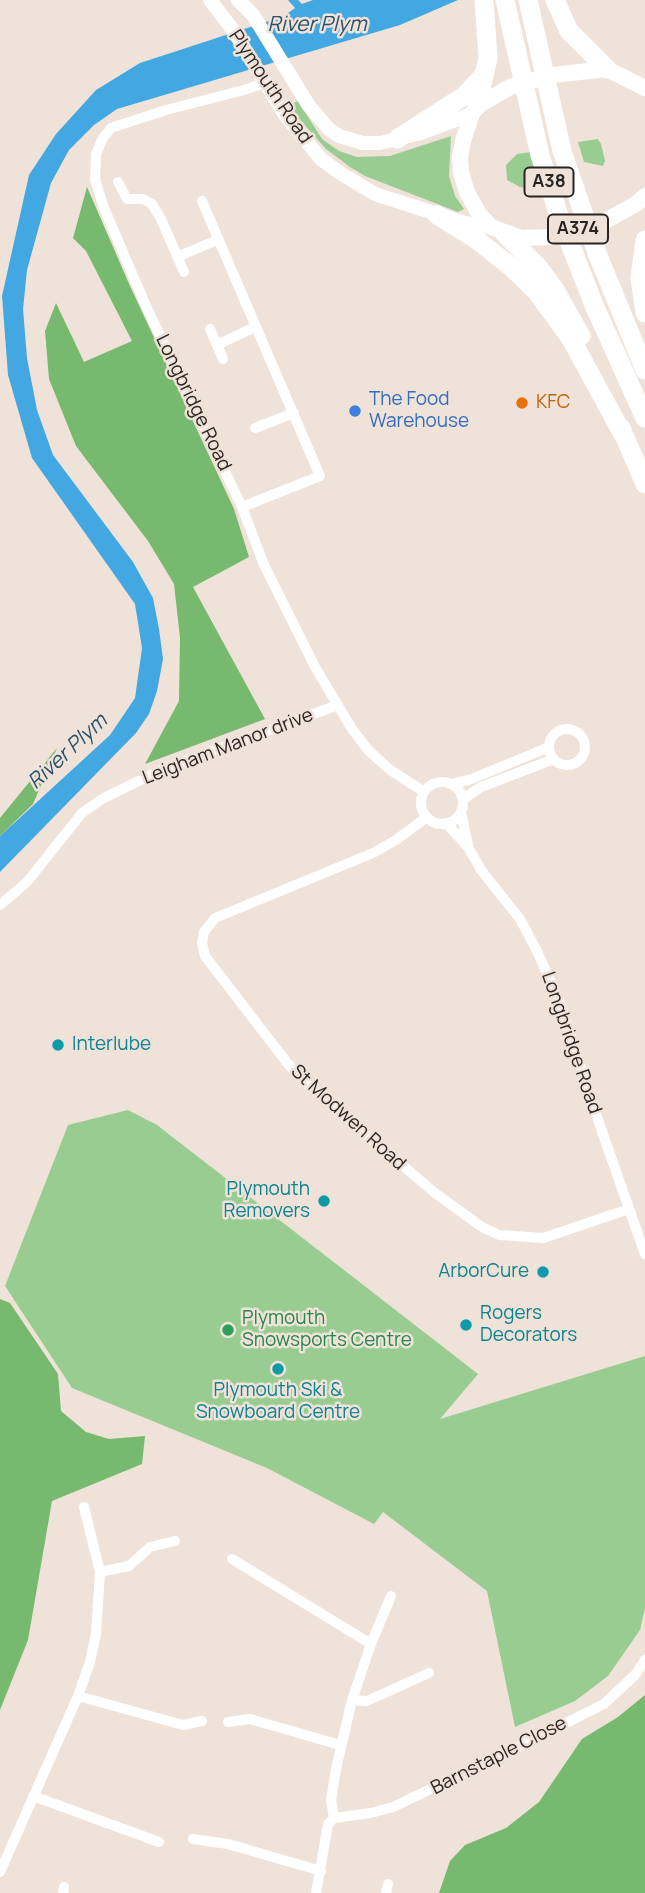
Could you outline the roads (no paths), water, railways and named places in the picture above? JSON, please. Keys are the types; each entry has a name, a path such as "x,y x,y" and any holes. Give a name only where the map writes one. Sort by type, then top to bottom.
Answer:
{"highway":[{"path":"475,110 488,58 484,0"},
{"name":"A38","path":"505,0 540,155 558,213 645,418"},
{"name":"A38","path":"528,0 562,151 597,253 645,370"},
{"path":"555,0 569,31 607,69"},
{"path":"397,139 464,96 484,75"},
{"path":"437,215 477,240 510,266 536,292 571,339 625,438"},
{"path":"498,231 538,267 555,290 583,340 645,484"},
{"path":"645,240 640,278 645,313"}],"main road":[{"name":"Plymouth Road","path":"210,0 233,30 260,76 307,145 340,173 375,194 437,215 498,231"},
{"name":"Plymouth Road","path":"238,0 253,15 284,61 309,106 329,129 339,136 363,143 397,139 421,134 475,110"},
{"path":"498,231 480,214 467,192 461,173 463,141 475,110 510,87 541,78 607,69 645,88"},
{"path":"629,79 645,102"},
{"name":"A374","path":"498,231 521,238 550,237 622,214 645,196"}],"street":[{"name":"Longbridge Road","path":"260,76 244,90 166,110 111,128 96,154 95,180 104,208 146,306 243,507 264,565 315,667 352,729 368,750 389,769 424,792"},
{"path":"118,182 127,199 143,199 152,204 184,272"},
{"path":"202,201 320,476 243,507"},
{"path":"177,257 217,240"},
{"path":"217,345 255,327"},
{"path":"210,329 223,359"},
{"path":"255,428 293,413"},
{"name":"Leigham Manor drive","path":"0,905 27,882 82,813 102,799 163,769 338,705"},
{"path":"451,784 461,793 461,812 446,823 439,823 427,817 421,805 424,792 436,782 451,784 470,780 549,747 556,733 566,729 577,731 584,740 585,751 580,760 570,765 554,760 481,787 463,799"},
{"path":"549,747 554,760"},
{"name":"Longbridge Road","path":"461,812 468,847"},
{"name":"St Modwen Road","path":"427,817 373,853 215,918 204,932 202,943 205,956 288,1064 307,1084 435,1193 482,1227 499,1235 543,1238 629,1209"},
{"name":"Longbridge Road","path":"446,823 468,847 481,870 529,934 561,1005 645,1254"},
{"path":"0,1872 78,1696 90,1662 96,1634 100,1572 84,1507"},
{"path":"100,1572 129,1566 150,1547 175,1541"},
{"path":"232,1559 371,1644"},
{"path":"316,1893 328,1824 334,1818 331,1800 340,1745 371,1644 391,1597"},
{"name":"Barnstaple Close","path":"334,1818 371,1813 405,1803 604,1704 621,1690 645,1660"},
{"path":"352,1700 367,1701 429,1673"},
{"path":"78,1696 180,1724 202,1721"},
{"path":"228,1722 250,1719 340,1745"},
{"path":"33,1796 159,1842"},
{"path":"193,1839 228,1844 321,1871"}],"water":[{"name":"River Plym","path":"288,0 298,0 302,4 313,0 458,0 400,25 117,109 94,125 69,150 51,183 27,270 23,309 27,358 37,410 53,455 133,562 153,598 163,659 149,714 136,733 0,872 0,836 110,735 135,698 142,648 135,604 32,458 8,375 2,296 29,175 56,134 96,90 140,63 284,16 295,8"}],"place":[{"name":"KFC","path":"522,403"},
{"name":"The Food Warehouse","path":"355,411"},
{"name":"Interlube","path":"58,1045"},
{"name":"Plymouth Removers","path":"324,1201"},
{"name":"ArborCure","path":"543,1272"},
{"name":"Rogers Decorators","path":"466,1325"},
{"name":"Plymouth Snowsports Centre","path":"228,1330"},
{"name":"Plymouth Ski & Snowboard Centre","path":"278,1369"}]}
